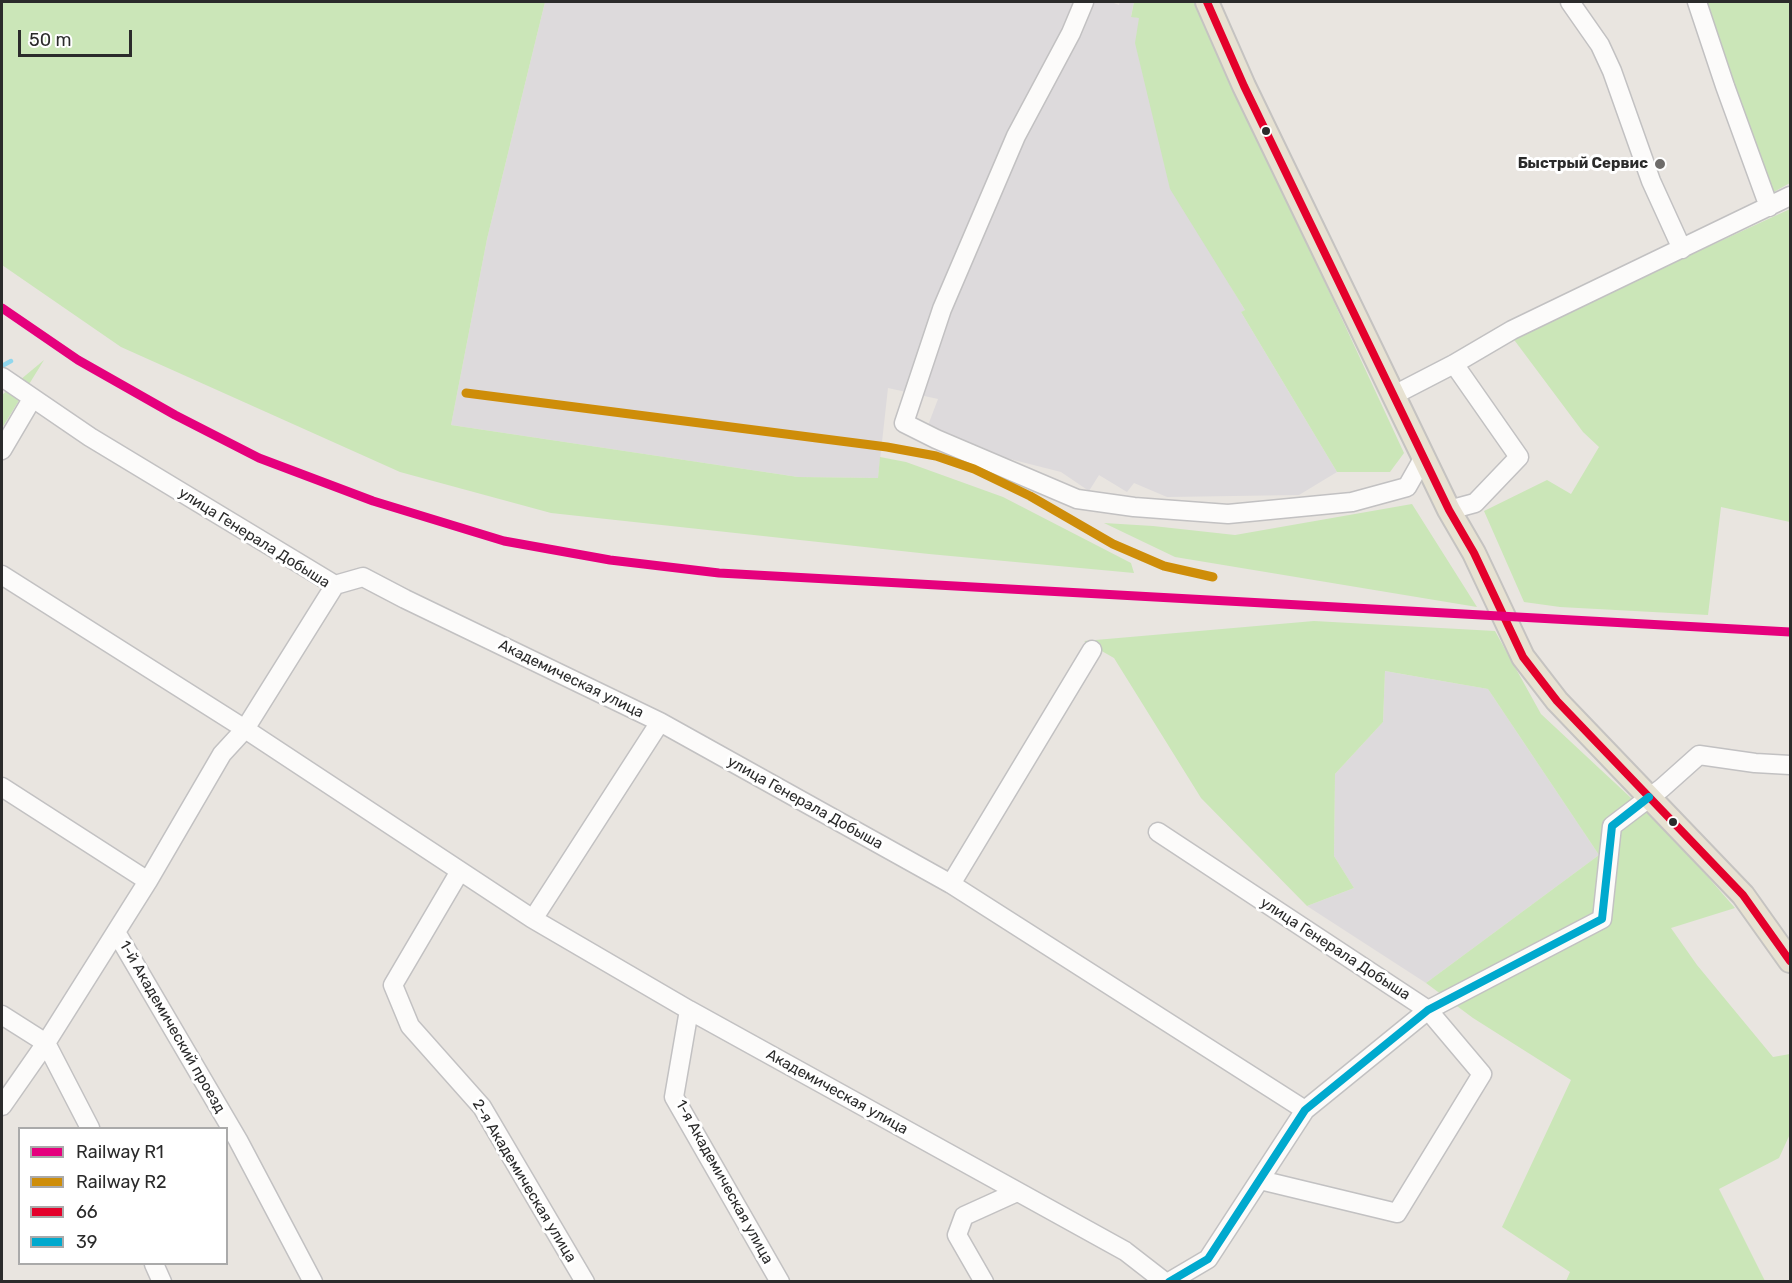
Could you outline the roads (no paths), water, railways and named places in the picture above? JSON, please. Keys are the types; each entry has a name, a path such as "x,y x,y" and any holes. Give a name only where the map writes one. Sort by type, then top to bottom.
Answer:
{"main road":[{"path":"1207,2 1244,86 1449,510 1474,554 1523,657 1557,701 1743,895 1791,961"}],"street":[{"path":"1084,2 1071,33 1016,136 956,276 942,309 904,423 1077,499 1134,507 1228,514 1352,502 1407,487 1424,457"},
{"path":"1570,2 1604,54 1651,181 1682,249"},
{"path":"1697,2 1769,207"},
{"path":"1394,395 1512,330 1791,196"},
{"path":"1449,510 1475,503 1519,457 1454,364"},
{"name":"улица Генерала Добыша","path":"2,377 90,437 335,585 245,729 222,754 148,881 46,1043 2,1106"},
{"path":"2,450 32,399"},
{"name":"Академическая улица","path":"2,576 245,729 533,919 689,1010 1125,1251 1167,1281"},
{"name":"Академическая улица","path":"335,585 363,577 660,722 533,919"},
{"path":"951,884 1092,650"},
{"name":"улица Генерала Добыша","path":"660,722 951,884 1305,1110"},
{"path":"1167,1281 1208,1259 1305,1110 1428,1010 1602,919 1612,826 1699,754 1755,763 1791,765"},
{"path":"2,787 148,881"},
{"name":"улица Генерала Добыша","path":"1158,832 1428,1010 1482,1074 1397,1214 1260,1180"},
{"name":"2-я Академическая улица","path":"460,871 393,985 410,1026 482,1107 585,1281"},
{"name":"1-й Академический проезд","path":"116,932 238,1140 310,1279"},
{"name":"1-я Академическая улица","path":"689,1010 674,1097 780,1281"},
{"path":"2,1015 46,1043 89,1127"},
{"path":"984,1281 957,1235 964,1216 1017,1192"},
{"path":"155,1265 162,1281"}],"waterway":[{"path":"2,366 11,361"}],"rail line":[{"name":"R1","path":"2,308 78,360 175,415 259,458 373,501 504,541 610,560 719,573 1790,632"},
{"name":"R2","path":"466,393 887,447 936,456 974,469 1030,496 1113,544 1164,566 1213,577"}],"place":[{"name":"Быстрый Сервис","path":"1660,164"}]}
